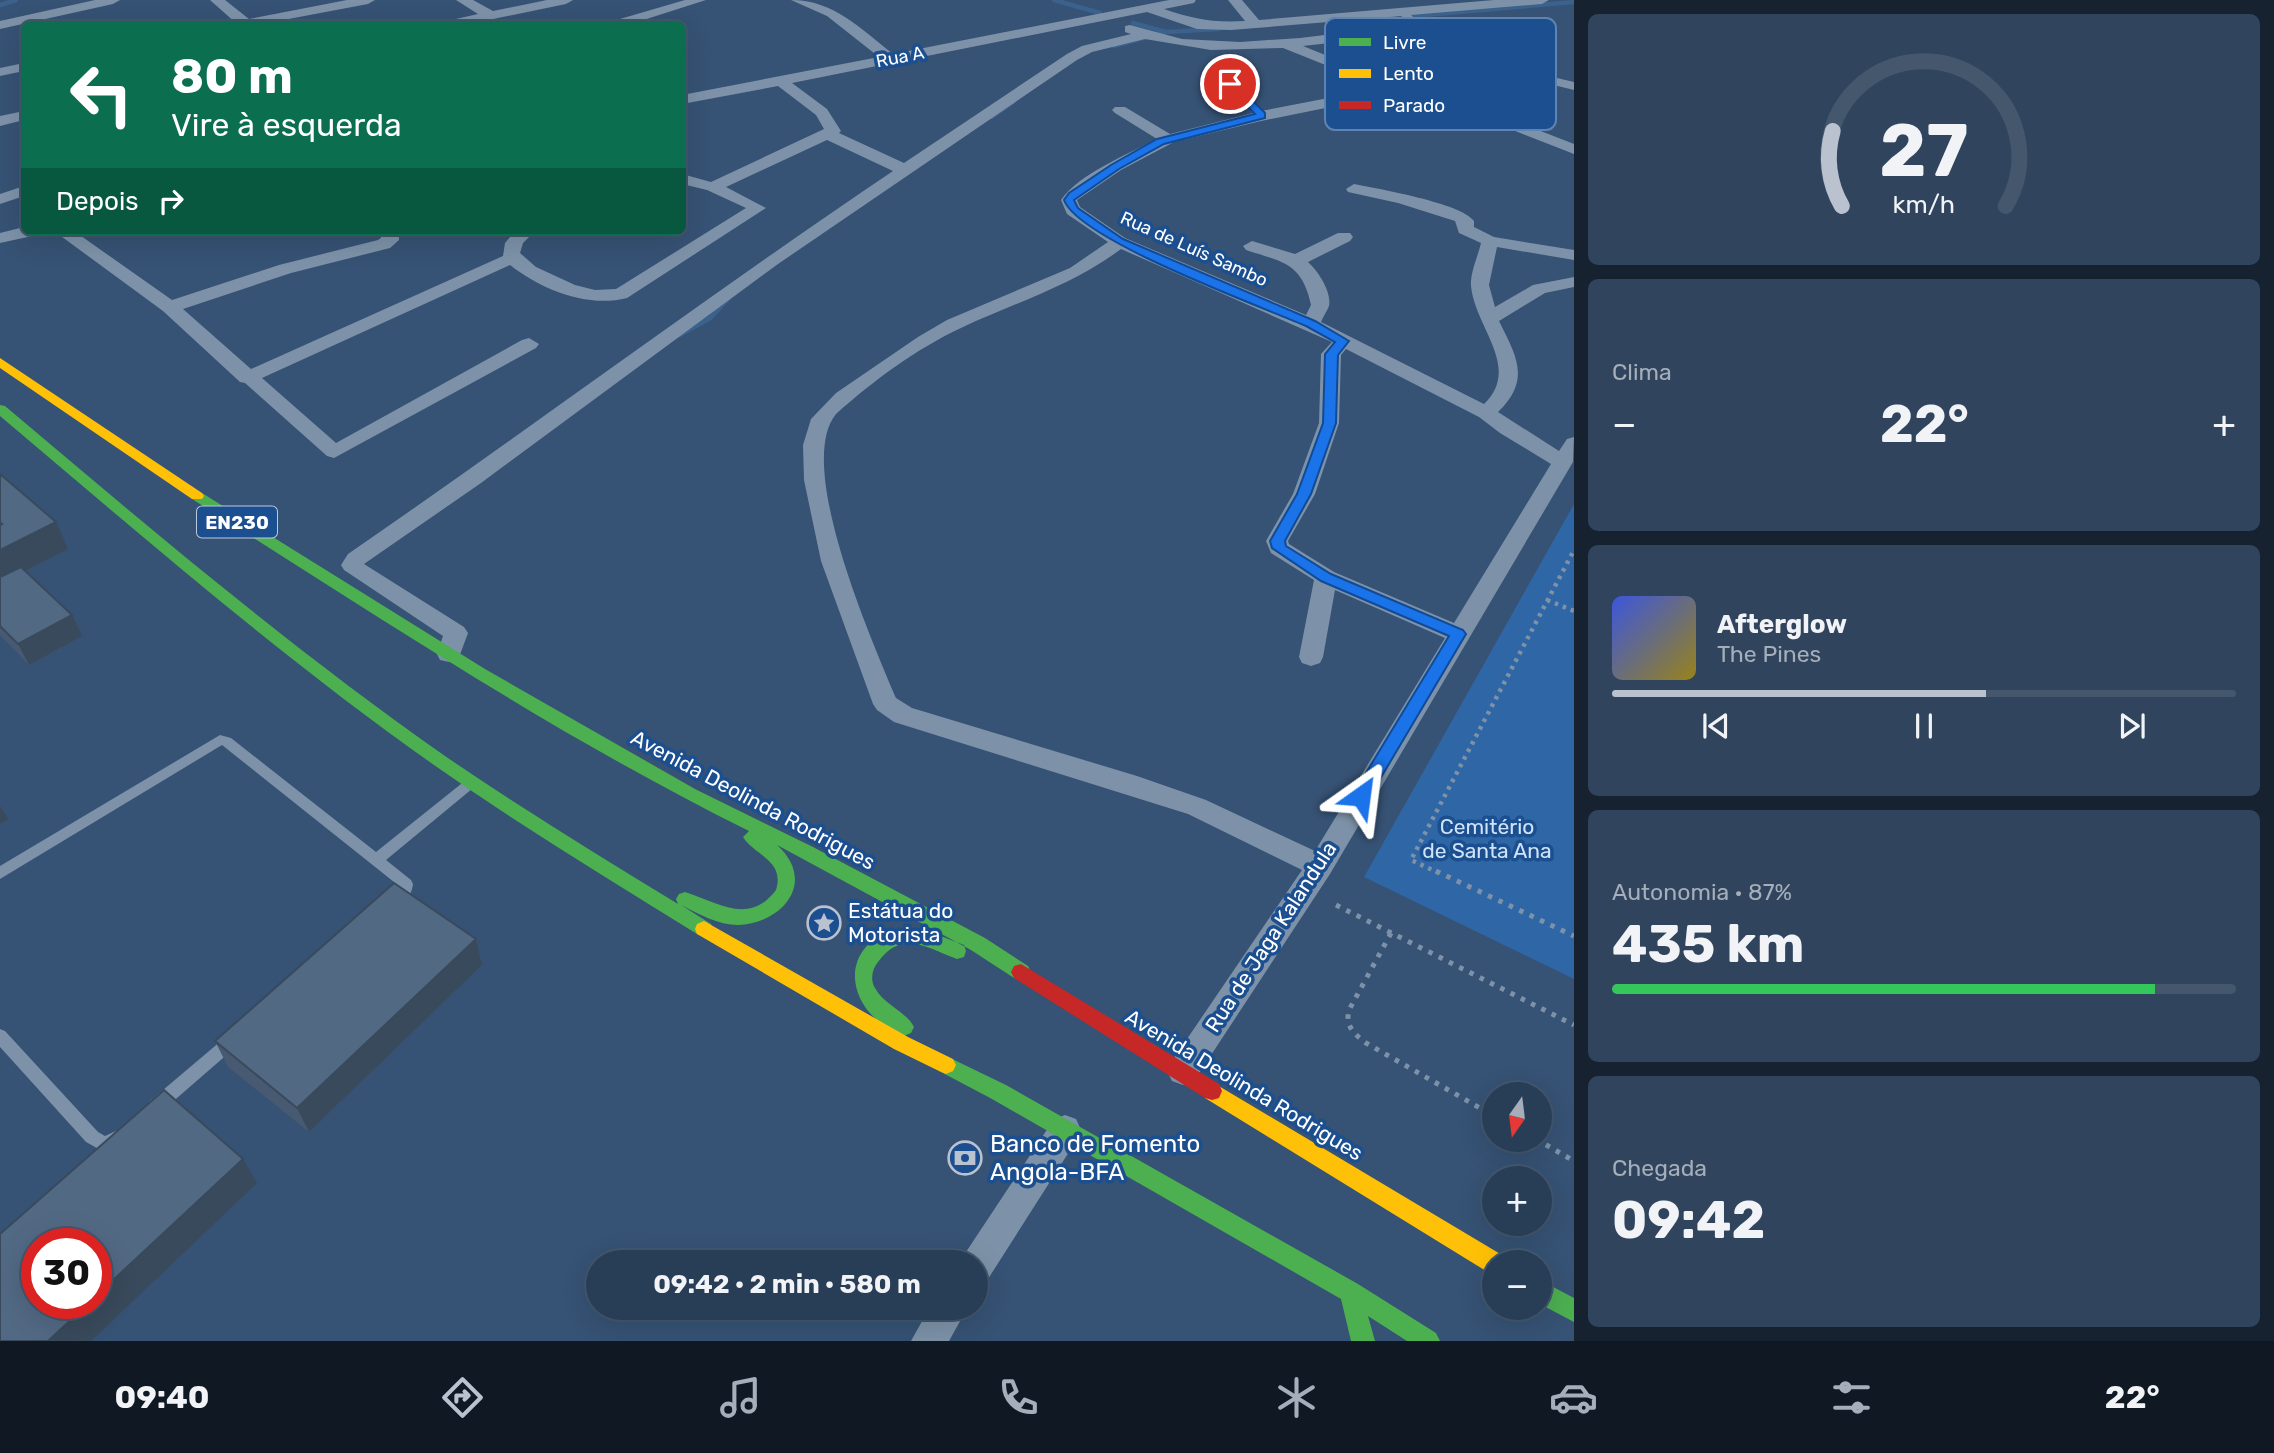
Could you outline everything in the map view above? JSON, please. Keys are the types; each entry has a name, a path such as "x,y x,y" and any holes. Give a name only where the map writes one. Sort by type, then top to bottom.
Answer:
{"main road":[{"name":"Avenida Deolinda Rodrigues","path":"0,362 120,446 479,673 689,794 807,852 945,926 1482,1255"},
{"name":"EN230","path":"0,410 254,622 401,734 472,783"},
{"path":"472,783 724,942 799,986 901,1043 999,1092 1349,1292 1428,1341"},
{"path":"608,867 717,913 735,917 768,911 781,901 788,888 787,874 781,861 769,849 689,794"},
{"path":"999,1092 873,1003 863,987 862,972 870,955 899,936 919,936 1064,1000"},
{"path":"1349,1292 1363,1341"},
{"path":"1552,1297 1574,1311"}],"street":[{"path":"0,25 113,0"},
{"path":"216,0 241,21"},
{"path":"260,21 368,0"},
{"path":"463,0 491,16"},
{"path":"467,21 566,0"},
{"path":"628,21 699,0"},
{"path":"798,0 832,13 890,59"},
{"path":"1141,9 1189,0"},
{"path":"1235,0 1255,24"},
{"path":"1357,0 1407,18 1506,2 1542,0"},
{"path":"1141,9 1197,25 1325,21"},
{"name":"Rua A","path":"686,99 890,59 1114,10 1141,9"},
{"path":"1114,10 1144,35"},
{"path":"449,654 456,633 357,569 352,565 356,559 473,478 772,260 1087,49 1144,35 1200,43 1287,44 1325,60"},
{"path":"1247,51 1325,41"},
{"path":"0,72 21,68"},
{"path":"713,187 830,135 833,131 822,112 781,80"},
{"path":"1556,82 1574,86"},
{"name":"Rua de Luís Sambo","path":"1325,104 1168,139 1115,167 1069,200 1073,210 1119,242 1311,324 1486,414 1507,429 1568,452"},
{"path":"1120,110 1168,139"},
{"path":"0,121 21,117"},
{"path":"1525,130 1574,149"},
{"path":"830,135 905,170"},
{"path":"521,235 510,248 512,258 529,270 586,294 621,294 758,208 713,187 686,179"},
{"path":"1354,189 1461,217 1466,221 1465,229 1490,241 1574,255"},
{"path":"0,199 21,192"},
{"path":"0,237 21,233"},
{"path":"69,235 170,307 247,378 334,452 529,344"},
{"path":"170,307 275,272 384,244 390,240 390,235"},
{"path":"1295,261 1344,237"},
{"path":"1486,414 1506,391 1509,380 1500,342 1489,319 1480,285 1490,241"},
{"path":"1119,242 1075,272 949,326 893,361 822,418 816,433 813,475 826,537 839,581 886,704 903,715 1137,786 1196,807 1320,866"},
{"path":"1252,246 1295,261 1311,272 1320,306 1311,324"},
{"path":"247,378 512,258"},
{"path":"1489,319 1539,289 1574,282"},
{"path":"1343,341 1331,354 1329,423 1304,494 1278,541 1279,548 1326,577 1458,634"},
{"name":"Rua de Jaga Kalandula","path":"1183,1071 1320,866 1568,452"},
{"path":"1311,657 1326,577"},
{"path":"987,1250 1065,1130"},
{"path":"929,1341 942,1320"}],"lane":[{"path":"1230,84 1261,116"},
{"path":"0,873 220,740 226,741 405,884 403,894 382,912"},
{"path":"376,860 472,783"},
{"path":"0,1036 98,1142 104,1144 113,1142 246,1029"}],"path":[{"path":"1574,550 1411,860 1574,936"},
{"path":"1547,600 1574,611"},
{"path":"1336,905 1574,1025"},
{"path":"1391,933 1349,1010 1346,1018 1348,1028 1366,1043 1482,1109"},
{"path":"1552,1148 1574,1161"}],"green space":[{"name":"Cemitério de Santa Ana","path":"1574,504 1574,979 1364,877"}],"building":[{"path":"0,474 56,522 0,550 2,524"},
{"path":"21,567 72,615 18,644 0,626 0,577"},
{"path":"394,883 476,939 297,1108 215,1041"},
{"path":"164,1090 243,1159 112,1281 112,1228 21,1228 21,1319 72,1319 48,1341 0,1341 0,1234"}],"waterway":[{"path":"0,5 16,0"},
{"path":"1054,0 1100,13"},
{"path":"1413,16 1574,2"},
{"path":"1133,23 1166,32"},
{"path":"1166,32 1219,29"},
{"path":"1114,46 1166,32"},
{"path":"992,117 1013,102"},
{"path":"679,335 710,318 734,292"}],"traffic: fast":[{"path":"0,409 198,575 351,696 476,786 704,929"},
{"path":"197,496 479,673 689,794 807,852 978,944 1021,972"},
{"path":"685,899 730,917 759,913 778,901 787,884 786,873 775,854 752,837"},
{"path":"904,1027 867,993 863,983 867,962 886,942 905,935 925,938 957,951"},
{"path":"946,1065 999,1092 1350,1292 1428,1341"},
{"path":"1350,1292 1363,1341"},
{"path":"1552,1298 1574,1311"}],"traffic: slow":[{"path":"0,362 197,496"},
{"path":"704,929 901,1043 946,1065"},
{"path":"1212,1091 1482,1256"}],"traffic: jam":[{"path":"1021,972 1212,1091"}],"place":[{"name":"Estátua do Motorista","path":"824,923"},
{"name":"Banco de Fomento Angola-BFA","path":"965,1158"}],"route":[{"path":"1230,84 1261,116 1160,141 1115,167 1069,200 1073,210 1119,242 1311,324 1343,341 1331,354 1329,423 1304,494 1278,541 1279,548 1326,577 1458,634 1361,796"}]}
